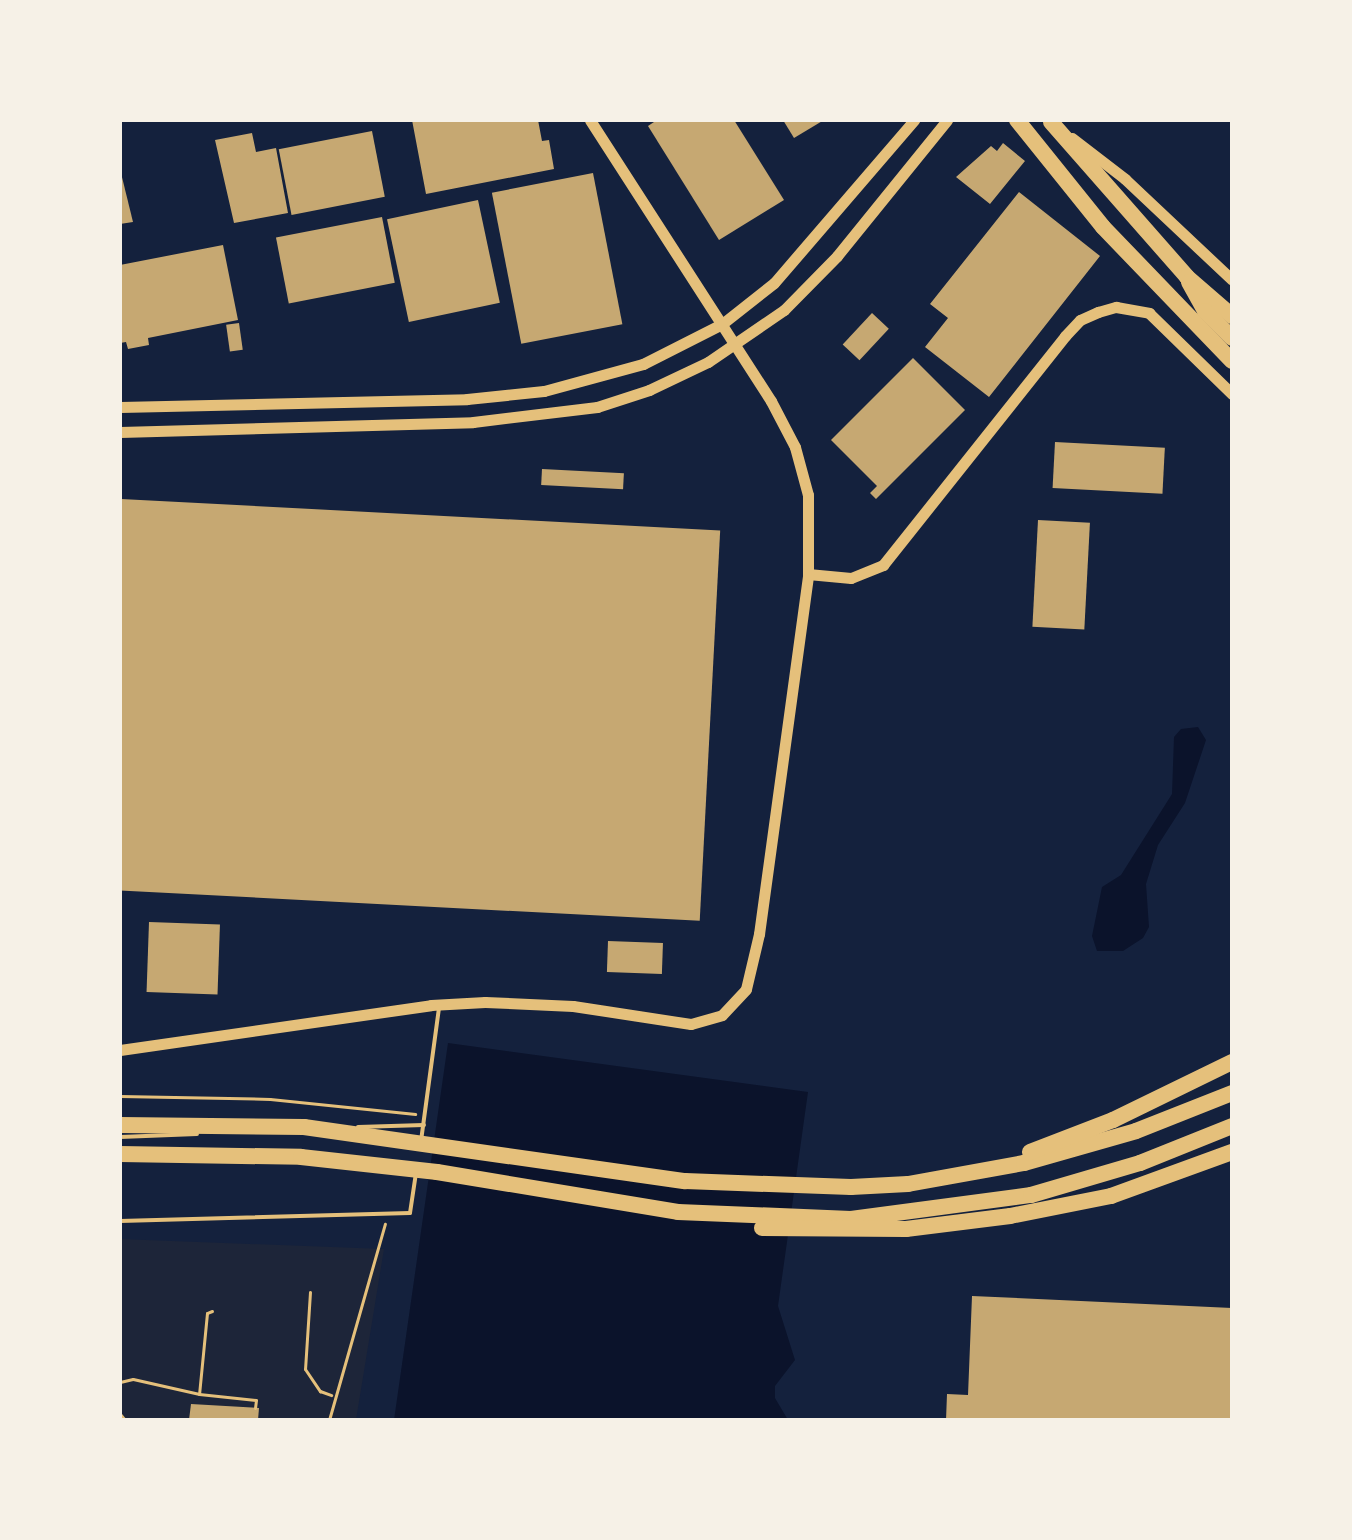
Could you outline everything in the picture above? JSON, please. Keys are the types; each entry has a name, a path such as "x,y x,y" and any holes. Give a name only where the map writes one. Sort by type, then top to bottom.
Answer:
{"highway":[{"path":"1017,120 1093,215 1232,338"},
{"path":"1050,121 1187,277 1232,361"},
{"path":"1205,311 1232,316"},
{"path":"908,1184 1068,1139 1232,1062"},
{"path":"120,1125 304,1127 742,1187 908,1184 1083,1148 1232,1093"},
{"path":"678,1212 851,1219 970,1206 1088,1180 1232,1126"},
{"path":"120,1154 301,1157 437,1172 678,1212 738,1226 798,1230 921,1227 1111,1196 1232,1152"}],"street":[{"path":"120,1050 439,1004 522,1002 691,1024 722,1015 735,1005 746,989 759,934 808,574 811,517 795,447 736,345 590,120"},
{"path":"120,407 467,399 544,391 643,364 722,324 774,283 817,239 914,120"},
{"path":"120,432 544,417 649,390 736,345 813,282 947,120"},
{"path":"1050,121 1125,179 1232,280"},
{"path":"808,574 851,578 883,565 1065,336 1080,320 1098,312 1116,307 1149,313 1232,394"}],"lane":[{"path":"120,1221 410,1213 439,1004"},
{"path":"120,1137 424,1125"}],"path":[{"path":"120,1096 270,1099 419,1114 420,1101"},
{"path":"329,1420 333,1396 387,1212"},
{"path":"310,1292 305,1369 320,1391 333,1396"},
{"path":"199,1394 207,1313 212,1311"},
{"path":"120,1382 133,1379 199,1394 256,1400 255,1408"},
{"path":"120,1414 125,1420"}],"shaded area":[{"path":"1198,727 1206,740 1185,803 1158,845 1146,884 1149,927 1143,938 1123,951 1097,951 1092,936 1102,887 1121,875 1172,794 1174,737 1181,729"},
{"path":"448,1043 808,1092 778,1306 795,1360 775,1386 775,1398 788,1420 394,1420"},
{"path":"120,1239 384,1249 356,1420 120,1420"}],"building":[{"path":"412,120 538,120 542,141 549,140 554,169 426,194"},
{"path":"657,120 734,120 784,200 719,240 648,126"},
{"path":"783,120 824,120 794,138"},
{"path":"372,131 385,197 292,215 279,149"},
{"path":"252,133 256,152 276,148 288,213 234,223 215,140"},
{"path":"1003,143 1025,161 990,204 956,177 991,146 997,151"},
{"path":"120,169 133,222 120,224"},
{"path":"593,173 622,324 521,344 492,193"},
{"path":"1019,192 1100,256 989,397 925,347 948,318 930,304"},
{"path":"478,200 500,303 409,322 387,219"},
{"path":"382,217 395,283 289,303 276,238"},
{"path":"223,245 238,320 148,338 149,345 128,349 126,342 120,343 120,265"},
{"path":"872,313 889,329 859,360 843,344"},
{"path":"239,323 243,350 230,352 226,325"},
{"path":"913,358 965,410 876,499 870,493 877,486 831,440"},
{"path":"1055,442 1165,448 1162,494 1053,488"},
{"path":"542,469 624,473 623,489 541,485"},
{"path":"121,499 720,530 700,921 120,890"},
{"path":"1038,520 1090,523 1084,630 1032,627"},
{"path":"149,922 220,924 218,994 147,992"},
{"path":"608,941 663,943 662,974 607,972"},
{"path":"972,1296 1232,1308 1232,1420 946,1420 947,1394 968,1395"},
{"path":"191,1404 259,1408 258,1420 189,1420"}]}
